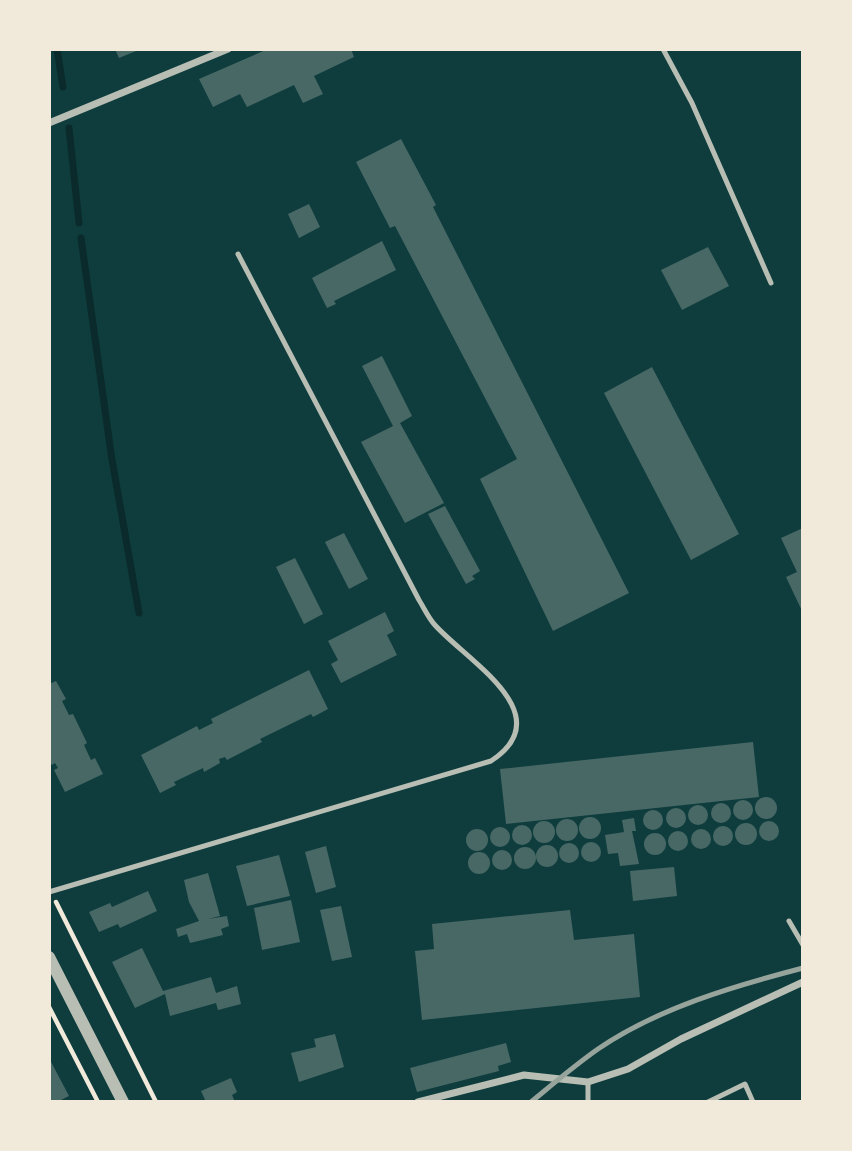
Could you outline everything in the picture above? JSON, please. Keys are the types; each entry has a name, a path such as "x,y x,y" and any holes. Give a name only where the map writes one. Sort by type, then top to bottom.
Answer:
{"street":[{"path":"49,123 228,49"},
{"path":"49,957 123,1102"},
{"path":"418,1102 524,1075 588,1082 628,1069 681,1039 803,982"}],"lane":[{"path":"663,49 692,103 771,283"},
{"path":"50,892 491,761 508,750 517,729 513,708 500,685 434,623 419,600 238,254"},
{"path":"789,921 803,945"},
{"path":"588,1082 588,1102"},
{"path":"708,1102 745,1084 753,1102"}],"path":[{"path":"50,892 156,1102"},
{"path":"49,1007 98,1102"}],"building":[{"path":"115,49 141,49 119,58"},
{"path":"268,49 351,49 354,57 314,76 323,94 303,103 294,85 247,107 240,94 213,107 199,79"},
{"path":"401,139 629,593 553,631 480,479 517,459 395,226 390,228 356,162"},
{"path":"309,204 320,227 299,238 288,214"},
{"path":"382,241 396,270 334,301 336,304 327,308 312,278"},
{"path":"708,247 729,286 682,310 661,270"},
{"path":"382,356 412,416 400,423 444,503 405,523 361,442 393,426 362,366"},
{"path":"652,367 739,534 691,560 604,393"},
{"path":"445,506 480,571 472,576 475,579 466,584 428,514"},
{"path":"803,528 803,613 786,577 797,572 781,538"},
{"path":"344,533 368,579 349,589 325,542"},
{"path":"295,558 323,614 304,624 276,567"},
{"path":"385,612 394,631 387,635 397,655 341,683 331,664 338,660 328,641"},
{"path":"309,670 328,709 313,717 311,714 260,739 262,742 227,760 225,757 219,759 220,763 204,772 203,768 174,782 176,785 160,793 141,755 197,726 199,730 213,723 211,719"},
{"path":"56,681 66,699 62,701 69,715 73,714 87,743 84,745 91,760 95,758 103,774 65,792 54,770 58,768 49,760 49,684"},
{"path":"753,742 759,797 506,824 500,769"},
{"path":"766,797 774,800 777,808 774,816 766,819 758,816 755,808 758,800"},
{"path":"739,800 747,800 753,810 747,820 739,820 733,814 733,806"},
{"path":"717,803 725,803 731,813 725,823 717,823 711,817 711,809"},
{"path":"698,805 705,808 708,815 705,822 698,825 691,822 688,815 691,808"},
{"path":"672,808 680,808 686,818 680,828 672,828 666,822 666,814"},
{"path":"649,810 657,810 663,820 657,830 649,830 643,824 643,816"},
{"path":"590,817 600,824 601,828 594,838 590,839 580,832 579,828 586,818"},
{"path":"634,818 636,831 632,831 639,864 620,866 618,853 608,854 605,835 624,832 622,820"},
{"path":"567,819 575,822 578,830 575,838 567,841 559,838 556,830 559,822"},
{"path":"544,821 552,824 555,832 552,840 544,843 536,840 533,832 536,824"},
{"path":"769,821 776,824 779,831 776,838 769,841 762,838 759,831 762,824"},
{"path":"746,823 756,830 757,834 750,844 746,845 736,838 735,834 742,824"},
{"path":"518,825 526,825 532,835 526,845 518,845 512,839 512,831"},
{"path":"719,826 727,826 733,836 727,846 719,846 713,840 713,832"},
{"path":"496,827 504,827 510,837 504,847 496,847 490,841 490,833"},
{"path":"477,829 485,832 488,840 485,848 477,851 469,848 466,840 469,832"},
{"path":"701,829 708,832 711,839 708,846 701,849 694,846 691,839 694,832"},
{"path":"678,831 685,834 688,841 685,848 678,851 671,848 668,841 671,834"},
{"path":"655,833 663,836 666,844 663,852 655,855 647,852 644,844 647,836"},
{"path":"591,842 598,845 601,852 598,859 591,862 584,859 581,852 584,845"},
{"path":"569,843 576,846 579,853 576,860 569,863 562,860 559,853 562,846"},
{"path":"547,845 557,852 558,856 551,866 547,867 537,860 536,856 543,846"},
{"path":"326,846 336,887 316,893 305,852"},
{"path":"525,847 533,850 536,858 533,866 525,869 517,866 514,858 517,850"},
{"path":"498,850 506,850 512,860 506,870 498,870 492,864 492,856"},
{"path":"479,852 487,855 490,863 487,871 479,874 471,871 468,863 471,855"},
{"path":"279,855 290,896 247,906 236,866"},
{"path":"674,867 677,896 633,901 630,871"},
{"path":"208,873 220,916 208,919 227,916 229,926 221,929 223,935 190,943 187,934 178,937 176,929 199,921 189,902 184,880"},
{"path":"148,891 157,911 120,928 118,924 99,932 89,912 110,903 112,907"},
{"path":"291,900 300,942 262,950 254,908"},
{"path":"341,906 352,957 332,961 320,910"},
{"path":"570,910 574,940 634,934 640,997 422,1020 415,951 434,949 432,924"},
{"path":"142,948 163,991 211,977 216,993 237,986 241,1004 218,1010 216,1003 170,1016 165,994 135,1008 112,962"},
{"path":"335,1034 344,1067 299,1082 291,1053 316,1047 314,1039"},
{"path":"506,1043 511,1062 498,1066 499,1071 417,1092 410,1068"},
{"path":"49,1058 69,1096 57,1102 49,1102"},
{"path":"231,1078 237,1092 232,1095 235,1102 206,1102 201,1091"}],"waterway":[{"path":"57,49 63,87"},
{"path":"69,128 79,223"},
{"path":"81,238 112,460 139,613"}],"railway":[{"path":"531,1102 572,1068 621,1034 697,1000 803,968"}]}
